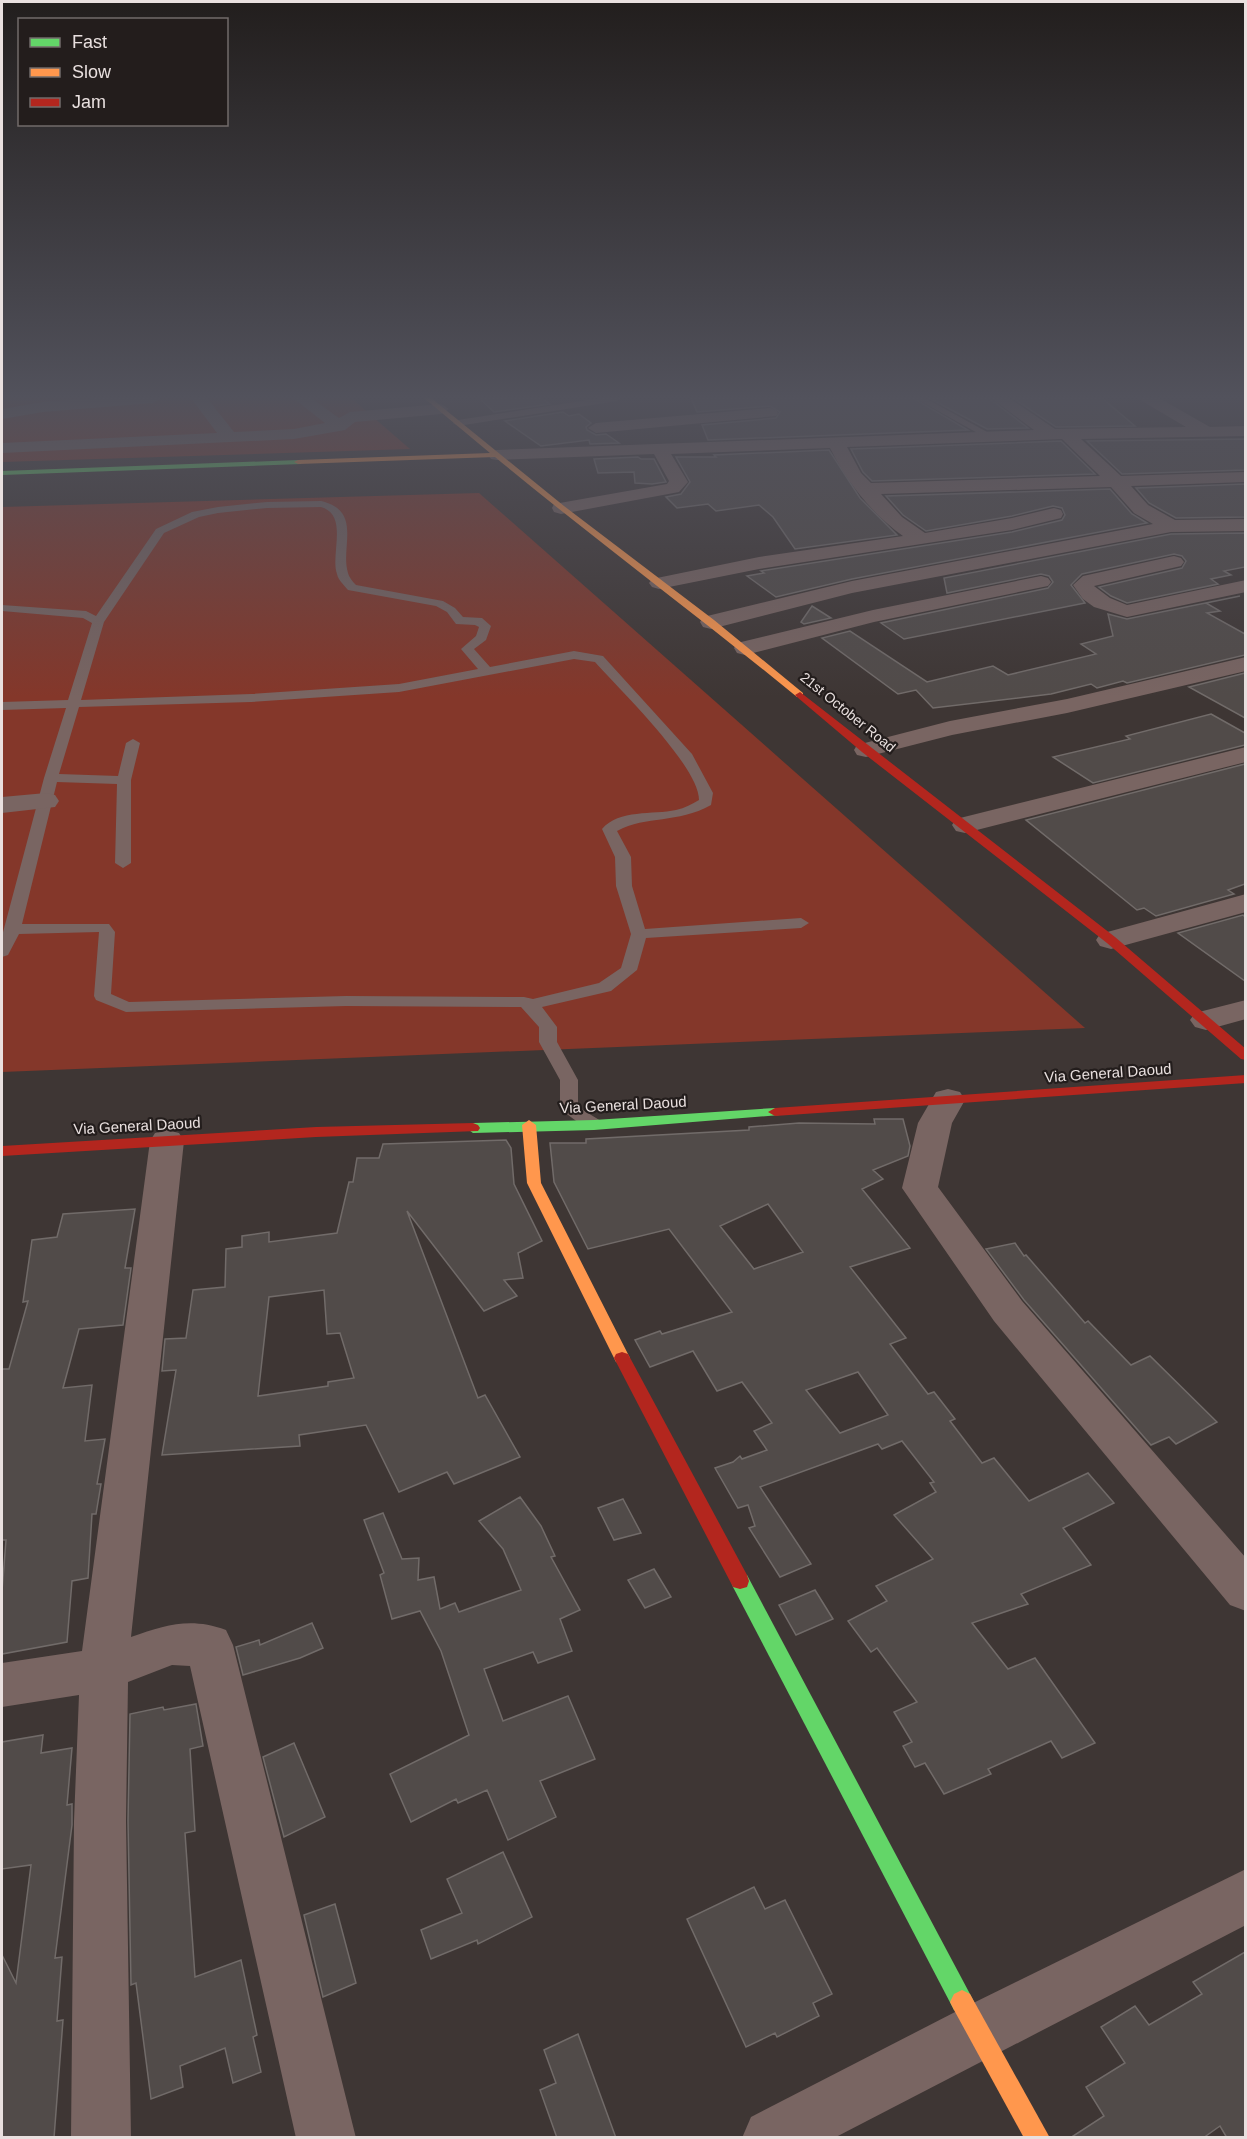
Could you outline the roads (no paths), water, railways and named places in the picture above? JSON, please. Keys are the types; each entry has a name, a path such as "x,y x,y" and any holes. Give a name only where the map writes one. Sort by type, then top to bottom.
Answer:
{"main road":[{"name":"21st October Road","path":"549,498 745,648 866,750 1111,940 1242,1050"},
{"name":"Via General Daoud","path":"2,1151 316,1132 594,1125 1245,1079"},
{"path":"529,1125 534,1183 588,1292 977,2031 1038,2138"}],"street":[{"path":"561,508 618,498"},
{"path":"874,498 896,521 921,539"},
{"path":"1131,498 1141,509 1172,526"},
{"path":"660,583 759,563 1012,524 1054,514"},
{"path":"711,622 852,587 1172,526 1245,525"},
{"path":"1174,562 1090,580 1083,585 1087,593 1113,608 1126,611 1245,586"},
{"path":"745,648 873,616 1041,582"},
{"path":"866,750 951,728 1067,706 1245,664"},
{"path":"965,825 1245,754"},
{"path":"2,806 49,790"},
{"path":"1111,940 1245,903"},
{"path":"1206,1020 1245,1009"},
{"path":"948,1100 935,1124 920,1188 1008,1311 1245,1591"},
{"path":"101,2138 100,1821 104,1669 167,1141"},
{"path":"2,1685 104,1669 171,1644 209,1645 326,2138"},
{"path":"772,2138 977,2031 1245,1896"}],"lane":[{"path":"2,952 14,929 49,790 98,622 160,531 176,521 218,510 267,505 321,504 329,506 336,513 342,526 342,574 352,588 439,603 451,610 460,621 478,621 485,626 482,637 467,649 487,672"},
{"path":"2,608 86,615 98,622"},
{"path":"2,706 250,698 399,688 574,655 599,659 687,757 706,792 706,802 692,811 671,817 640,818 618,823 609,829 623,857 624,886 639,934 629,970 605,987 531,1005"},
{"path":"123,863 124,780 133,743"},
{"path":"49,790 124,780"},
{"path":"639,934 801,923"},
{"path":"14,929 103,927 107,932 102,996 126,1007 346,1001 524,1002 531,1005 548,1027 548,1042 569,1080 569,1109 594,1125"}]}
